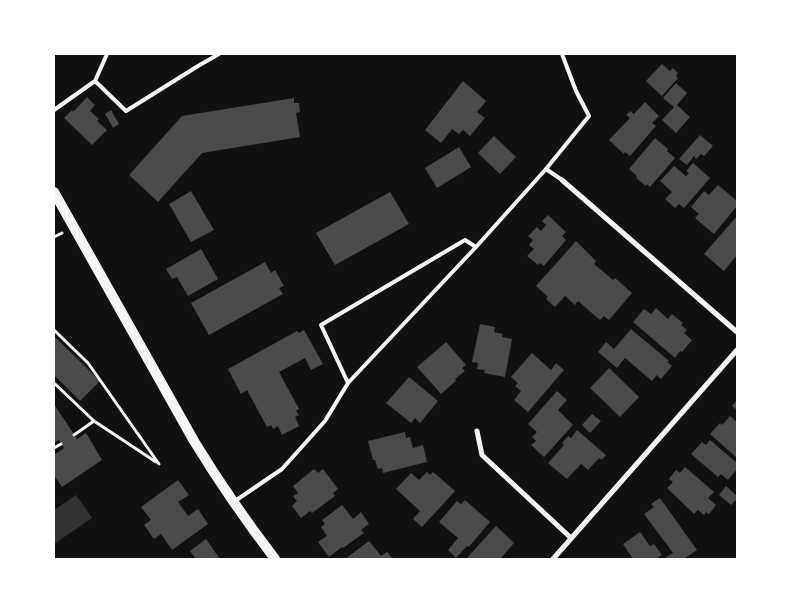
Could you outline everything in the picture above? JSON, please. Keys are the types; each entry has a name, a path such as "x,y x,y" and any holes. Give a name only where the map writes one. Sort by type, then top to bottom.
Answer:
{"main road":[{"path":"54,192 212,471 233,503 275,559"}],"street":[{"path":"562,180 737,332"},
{"path":"552,559 737,350"},
{"path":"477,431 482,455 571,538"}],"lane":[{"path":"54,110 95,81 107,54"},
{"path":"204,54 207,60"},
{"path":"95,81 126,111 219,54"},
{"path":"233,503 282,469 325,422 348,383 476,247 546,169 588,116 562,54"},
{"path":"546,169 562,180"},
{"path":"348,383 321,325 465,240 476,247"}],"path":[{"path":"54,330 88,363 158,464 94,421 54,383"},
{"path":"74,435 94,421"},
{"path":"54,448 61,444"}],"shaded area":[{"path":"76,495 92,518 54,544 54,510"}],"building":[{"path":"662,64 670,71 673,68 678,73 676,76 678,78 662,96 646,81"},
{"path":"463,81 486,101 477,112 485,118 470,136 463,130 459,134 452,129 441,143 425,130"},
{"path":"676,83 687,93 677,105 690,117 676,133 662,120 674,107 663,98"},
{"path":"87,97 95,105 90,111 107,130 92,145 64,118 72,110 73,112"},
{"path":"294,98 294,103 299,103 300,112 296,113 300,137 202,153 158,202 129,175 182,116"},
{"path":"645,102 659,116 652,123 656,126 630,156 625,152 624,154 609,140 630,118 626,115 630,111 634,114"},
{"path":"111,110 119,124 113,128 105,114"},
{"path":"700,135 713,146 704,156 701,154 696,159 694,156 687,165 679,159"},
{"path":"494,136 516,157 500,174 478,153"},
{"path":"655,138 675,158 650,187 636,178 637,176 629,169"},
{"path":"459,147 471,167 437,188 425,168"},
{"path":"693,163 710,178 684,208 679,204 675,208 665,199 672,192 660,181 674,166 686,176 689,173 686,171"},
{"path":"718,185 737,201 737,206 714,234 695,218 699,214 691,207 704,191 709,195"},
{"path":"191,191 214,230 191,242 169,204"},
{"path":"390,192 409,224 335,265 316,233"},
{"path":"548,215 566,232 562,236 566,240 544,266 540,263 538,265 527,256 534,249 529,245 533,240 528,236 537,227 541,231 546,225 542,221"},
{"path":"737,216 737,255 724,271 704,254"},
{"path":"576,241 596,261 594,264 613,280 615,278 632,293 609,320 604,316 600,320 578,301 575,305 565,296 555,307 546,299 548,297 536,286"},
{"path":"201,249 218,279 188,296 177,277 172,279 166,269"},
{"path":"265,262 271,273 275,270 284,286 279,288 283,294 209,335 191,303"},
{"path":"656,308 668,319 672,314 683,323 681,325 687,330 684,333 692,340 675,358 633,322 644,309 651,314"},
{"path":"480,324 495,327 494,332 503,334 502,337 512,339 505,377 484,373 485,370 477,369 478,363 472,362"},
{"path":"631,329 669,361 667,362 672,366 661,379 657,375 652,381 625,358 617,368 598,352 606,342 614,349"},
{"path":"304,330 323,364 311,370 305,358 279,372 299,409 296,411 299,415 295,417 299,426 282,435 278,426 273,429 271,425 267,427 247,390 241,394 228,369 297,331 299,333"},
{"path":"54,336 100,381 80,401 54,375"},
{"path":"446,342 466,365 462,368 465,371 441,394 417,367"},
{"path":"532,353 551,370 556,363 564,370 528,412 514,400 521,391 515,386 518,383 511,377"},
{"path":"609,368 639,397 620,417 590,388"},
{"path":"409,377 438,401 420,423 415,418 411,423 386,403"},
{"path":"557,391 567,400 558,410 573,425 544,457 531,445 536,441 532,437 537,432 528,424"},
{"path":"737,400 737,410 732,406"},
{"path":"54,404 77,439 86,433 102,460 62,487 54,475 54,455 64,448 59,440 54,443"},
{"path":"592,414 601,421 590,433 582,425"},
{"path":"730,416 737,422 737,458 710,434"},
{"path":"577,430 606,455 602,460 599,458 588,470 581,464 567,479 548,463 564,445 562,443 568,436 571,438"},
{"path":"405,432 406,438 410,437 413,448 423,445 427,462 383,473 382,468 378,469 375,460 373,460 368,441"},
{"path":"710,440 737,463 737,469 728,480 721,474 718,477 691,454 702,442 706,445"},
{"path":"685,467 714,492 708,498 716,505 709,514 706,512 704,515 698,510 694,514 667,488 673,482 669,479 676,470 680,473"},
{"path":"314,469 318,473 323,469 338,489 333,493 335,496 312,513 310,511 301,518 292,506 297,501 293,496 298,493 293,486"},
{"path":"427,472 430,475 433,472 455,491 422,527 413,519 420,511 396,489 411,473 419,480"},
{"path":"178,480 189,495 178,502 188,516 198,509 208,524 172,550 161,534 154,539 144,525 151,520 141,507"},
{"path":"726,486 737,496 737,499 731,505 719,495"},
{"path":"660,498 697,550 686,559 668,559 666,557 673,553 644,514 654,507 651,504"},
{"path":"465,500 490,522 469,547 467,546 456,558 448,550 458,538 439,522 457,501 461,504"},
{"path":"342,505 353,519 361,512 369,524 361,530 364,533 329,557 318,542 327,536 321,527 325,524 322,520"},
{"path":"496,526 514,543 502,559 466,559"},
{"path":"640,532 650,546 654,544 662,555 658,557 660,559 633,559 623,544"},
{"path":"206,539 220,559 196,559 190,551"},
{"path":"369,541 381,556 387,552 393,559 345,559"}]}
